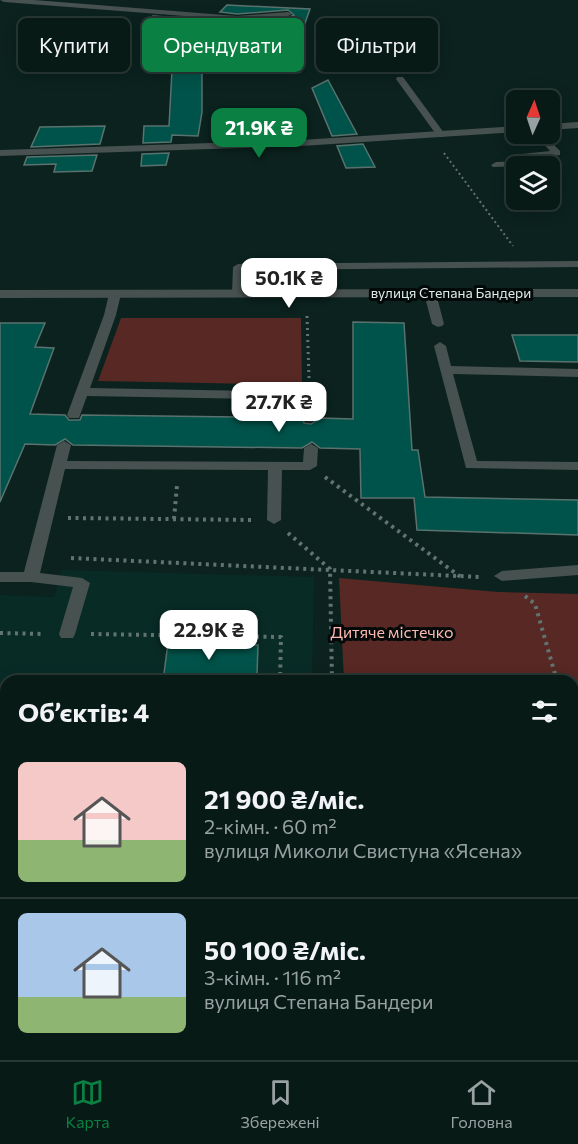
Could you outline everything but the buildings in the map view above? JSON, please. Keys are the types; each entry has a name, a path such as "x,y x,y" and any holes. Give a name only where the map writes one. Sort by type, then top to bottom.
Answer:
{"street":[{"path":"4,0 237,18 288,14"},
{"path":"560,126 578,125"},
{"path":"0,153 301,143 506,130"},
{"name":"вулиця Степана Бандери","path":"0,294 578,293"}],"lane":[{"path":"400,79 435,135"},
{"path":"496,165 522,163 525,156 557,153 548,144"},
{"path":"238,293 238,267 578,264"},
{"path":"430,293 438,324"},
{"path":"74,415 110,315 115,294"},
{"path":"440,346 471,465 578,466"},
{"path":"447,370 578,373"},
{"path":"83,392 310,396 311,418"},
{"path":"31,577 64,445"},
{"path":"59,465 310,466 311,448"},
{"path":"274,520 275,467"},
{"path":"502,576 578,570"},
{"path":"0,577 31,577 82,583 68,634"}],"path":[{"path":"435,135 528,266"},
{"path":"308,315 310,396"},
{"path":"174,519 179,466"},
{"path":"310,466 462,578"},
{"path":"46,518 274,520 330,569 332,675"},
{"path":"37,557 330,569 462,578 502,576 535,604 555,675"},
{"path":"0,633 281,637 280,675"}],"shaded area":[{"path":"62,570 314,577 312,675 0,675 0,595 54,597"}],"green space":[{"path":"121,318 301,318 302,385 98,381"},
{"name":"Дитяче містечко","path":"339,578 498,592 578,594 578,675 344,675"}]}
